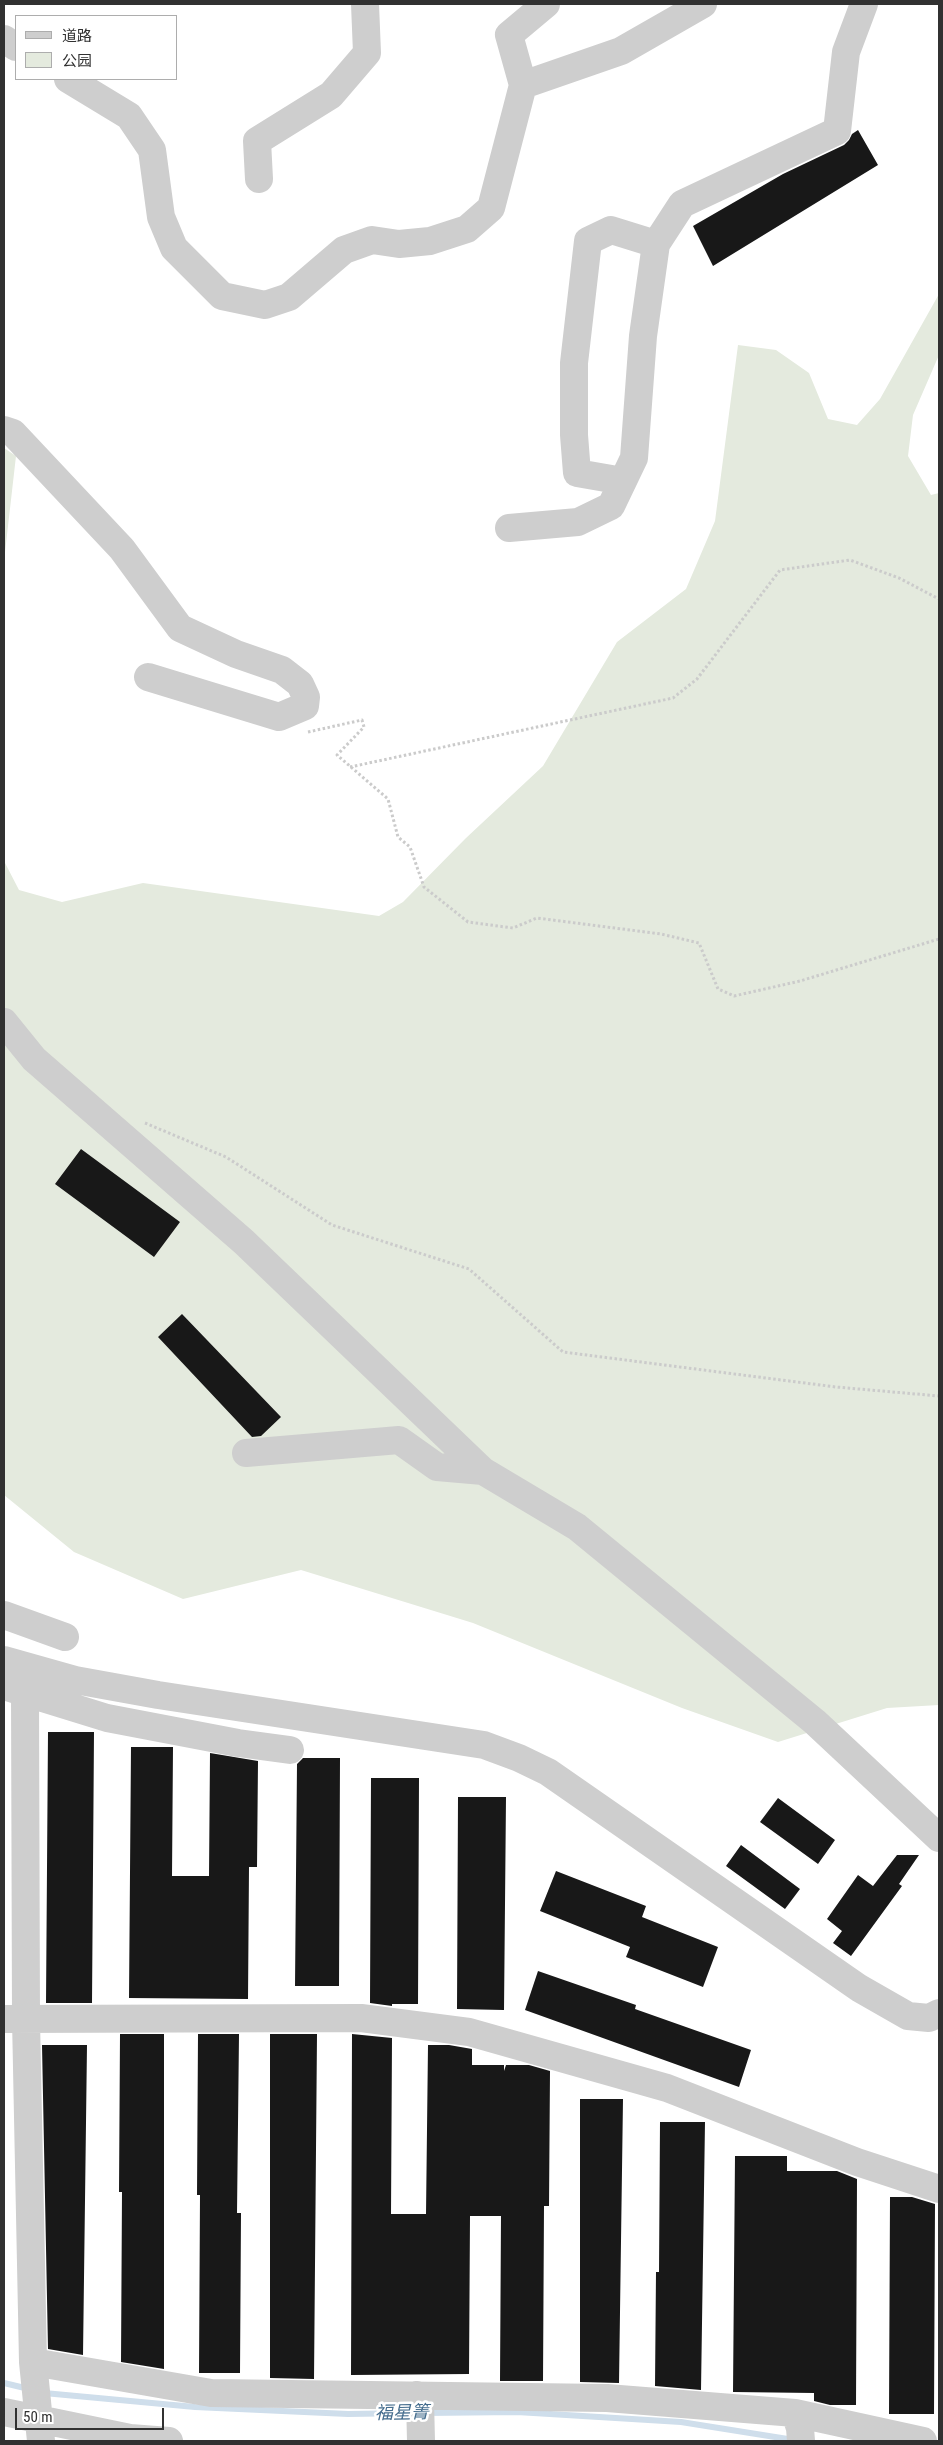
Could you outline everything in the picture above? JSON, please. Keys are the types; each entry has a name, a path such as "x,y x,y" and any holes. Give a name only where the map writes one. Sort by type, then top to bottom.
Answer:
{"street":[{"path":"259,179 257,141 331,95 367,53 365,4"},
{"path":"70,80 129,116 152,150 161,217 174,248 222,296 265,305 289,297 344,250 372,240 399,244 430,242 467,229 491,208 523,85 509,35 546,4"},
{"path":"509,528 578,522 611,506 634,458 643,336 656,244 682,204 837,131 846,52 864,4"},
{"path":"523,85 621,51 700,5"},
{"path":"4,39 15,45"},
{"path":"623,481 577,473 574,435 574,362 588,241 611,230 656,244"},
{"path":"4,430 13,433 122,549 180,628 236,654 282,670 300,684 306,697 304,706 279,718 148,678"},
{"path":"4,1022 34,1059 244,1242 483,1471 577,1527 815,1722 939,1838"},
{"path":"246,1453 399,1440 437,1468 483,1471"},
{"path":"4,1615 65,1637"},
{"path":"4,1660 74,1680 148,1694 484,1745 519,1758 548,1772 859,1988 908,2016 929,2018 939,2014"},
{"path":"40,2422 34,2369 15,2019 14,1690 107,1718 238,1743 290,1750"},
{"path":"15,2019 361,2018 469,2032 667,2088 857,2162 939,2189"},
{"path":"34,2369 211,2393 418,2398 607,2398 799,2427 922,2441"},
{"path":"418,2398 421,2434"},
{"path":"4,2412 40,2422 130,2438 169,2441"}],"path":[{"path":"349,767 673,698 697,679 780,570 850,560 899,578 939,599"},
{"path":"279,718 304,733 362,720 364,727 337,755 388,799 398,837 410,847 424,887 468,922 513,928 537,918 661,934 698,943 718,989 734,996 800,981 939,938"},
{"path":"107,1122 129,1117 226,1157 332,1226 469,1269 563,1352 836,1387 939,1396"}],"green space":[{"path":"939,294 939,355 913,415 908,456 931,495 939,493 939,1705 887,1708 778,1742 682,1708 473,1623 301,1570 183,1599 74,1552 4,1495 4,861 19,890 62,902 143,883 379,916 403,902 466,838 543,766 617,642 686,589 715,521 738,345 776,350 809,373 828,419 857,425 880,399"},
{"path":"4,448 16,456 4,561"}],"building":[{"path":"858,130 878,165 713,266 693,226 783,174 844,145 852,134"},
{"path":"81,1149 180,1222 154,1257 55,1184"},
{"path":"182,1314 281,1417 261,1436 252,1437 158,1337"},
{"path":"48,1732 94,1732 92,2003 46,2003"},
{"path":"131,1747 173,1747 172,1876 209,1876 210,1753 258,1761 257,1867 249,1867 248,1999 129,1998"},
{"path":"303,1758 340,1758 339,1986 295,1986 297,1764"},
{"path":"371,1778 419,1778 418,2004 392,2004 392,2006 370,2003"},
{"path":"458,1797 506,1797 504,2010 457,2009"},
{"path":"778,1798 835,1840 818,1864 760,1822"},
{"path":"741,1845 800,1889 785,1909 726,1866"},
{"path":"897,1855 919,1855 899,1884 902,1886 851,1956 833,1943 842,1931 827,1919 858,1875 873,1886"},
{"path":"556,1871 646,1906 642,1917 718,1947 703,1987 626,1957 630,1947 540,1911"},
{"path":"538,1971 636,2005 635,2009 751,2050 739,2087 525,2010"},
{"path":"120,2034 164,2034 164,2369 121,2362 122,2192 119,2192"},
{"path":"198,2034 239,2034 237,2213 241,2213 240,2373 199,2373 200,2195 197,2195"},
{"path":"270,2034 317,2034 314,2379 270,2378"},
{"path":"352,2034 392,2038 391,2214 426,2214 428,2045 449,2045 472,2049 472,2065 504,2065 504,2071 506,2065 529,2065 550,2071 549,2206 544,2206 543,2381 500,2381 501,2216 470,2216 469,2374 351,2375"},
{"path":"42,2045 87,2045 83,2355 48,2349"},
{"path":"580,2099 623,2099 619,2383 580,2382"},
{"path":"660,2122 705,2122 701,2390 655,2386 656,2272 659,2272"},
{"path":"735,2156 787,2156 787,2171 837,2171 857,2179 856,2405 830,2405 814,2401 814,2393 733,2392"},
{"path":"890,2197 912,2197 935,2204 934,2414 889,2414"}],"waterway":[{"name":"福星箐","path":"4,2383 29,2389"},
{"name":"福星箐","path":"44,2393 195,2407 348,2414 413,2413"},
{"name":"福星箐","path":"425,2413 517,2412 681,2422 794,2440"}]}
